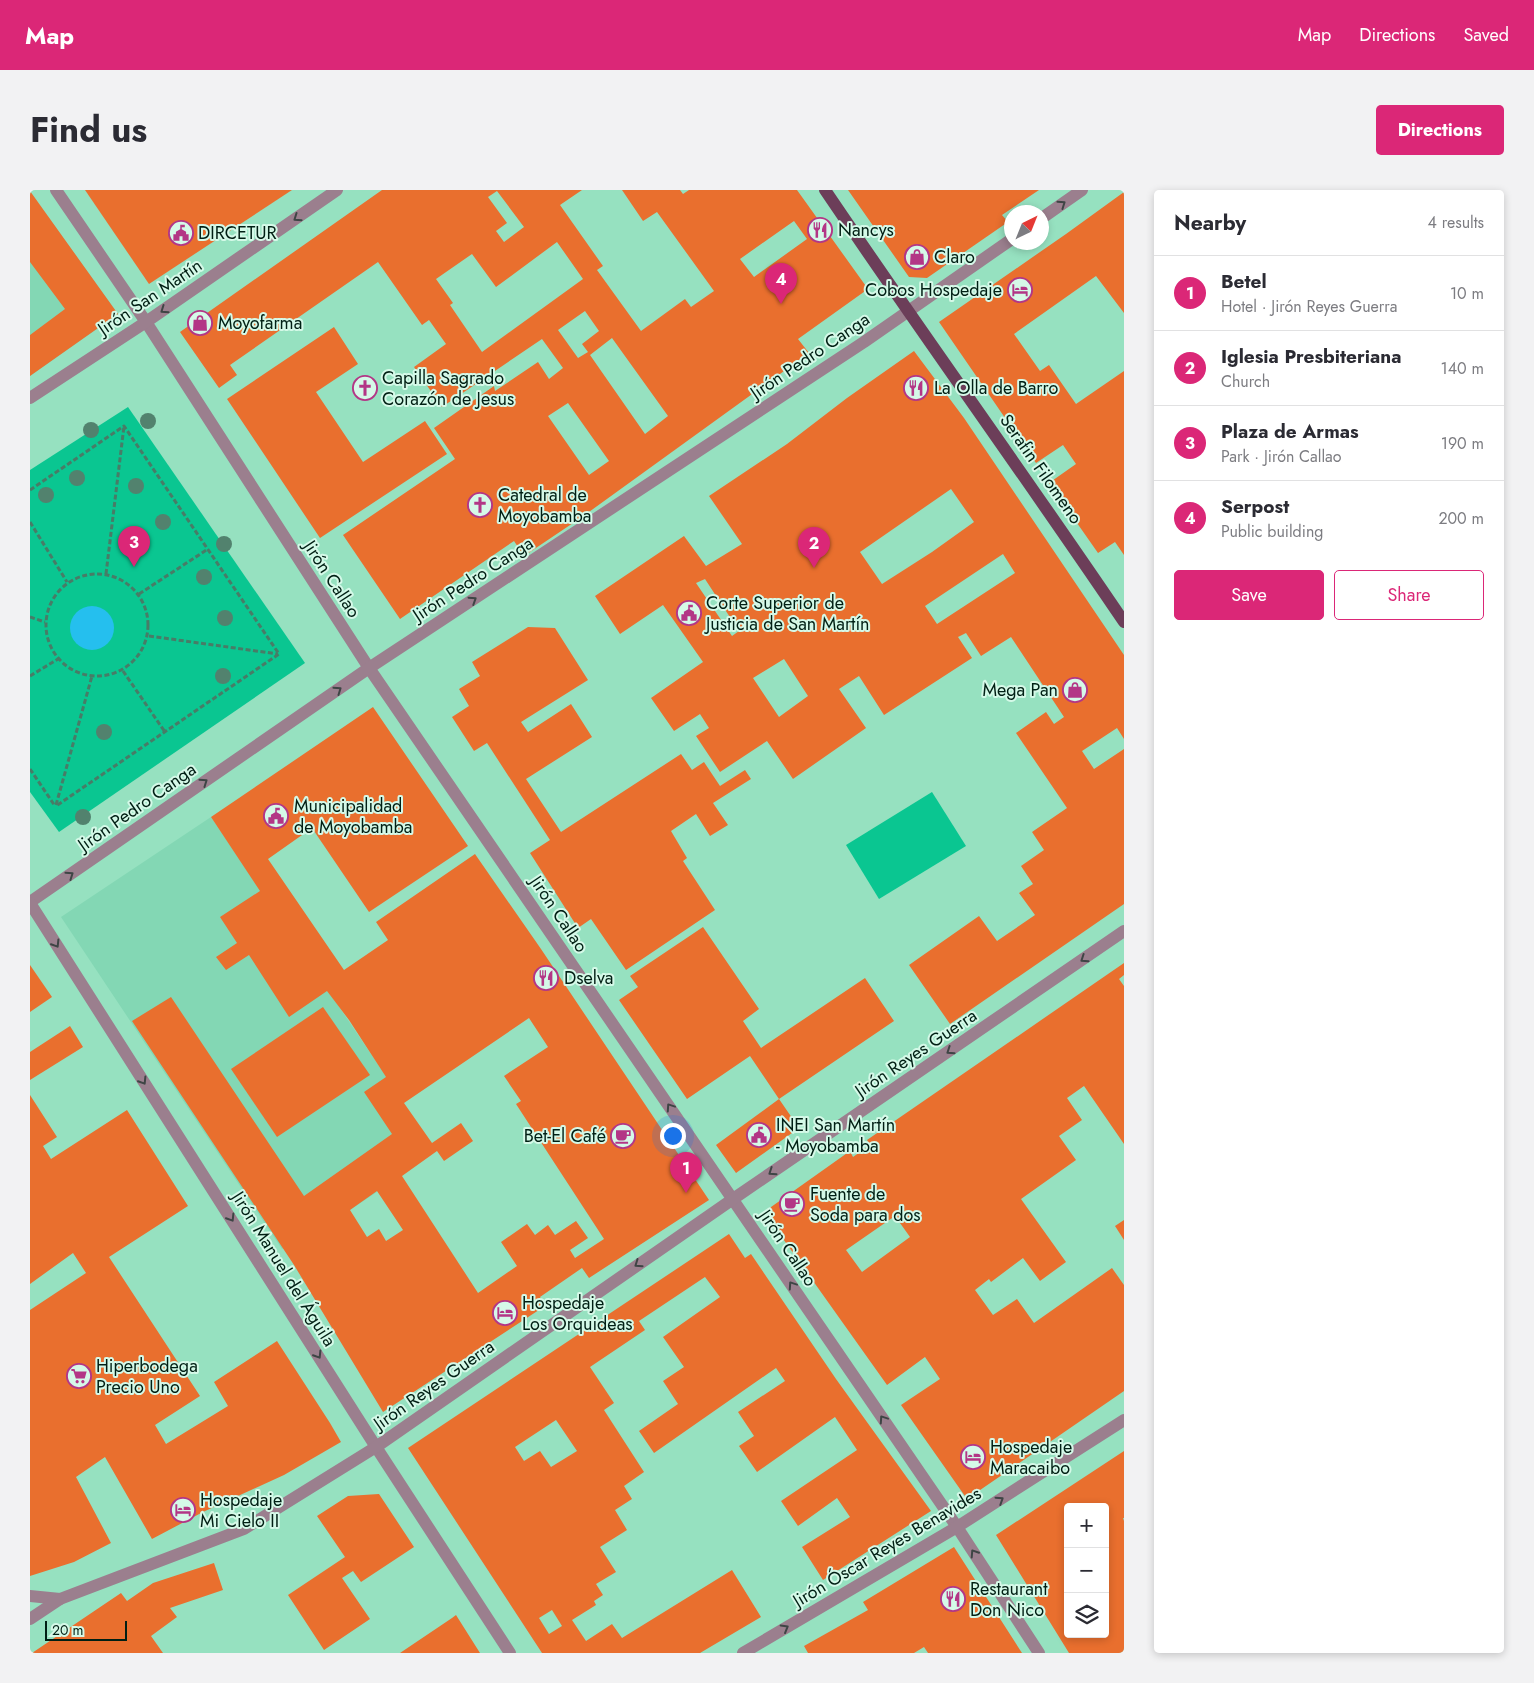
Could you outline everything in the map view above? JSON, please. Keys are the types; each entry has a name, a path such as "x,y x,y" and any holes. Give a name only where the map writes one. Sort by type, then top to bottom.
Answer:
{"main road":[{"name":"Serafin Filomeno","path":"825,190 907,311 1035,490 1124,622"}],"street":[{"name":"Jirón Callao","path":"56,190 146,322 369,668 957,1527 1039,1653"},
{"name":"Jirón San Martín","path":"30,398 146,322 337,190"},
{"path":"1049,213 1082,190"},
{"name":"Jirón Pedro Canga","path":"30,903 369,668 864,342 1004,244"},
{"name":"Jirón Manuel del Águila","path":"30,903 376,1447 510,1653"},
{"name":"Jirón Reyes Guerra","path":"60,1599 244,1530 376,1447 733,1198 1124,932"},
{"name":"Jirón Óscar Reyes Benavides","path":"743,1653 957,1527 1124,1420"},
{"path":"30,1596 60,1599"},
{"path":"30,1619 60,1599"}],"path":[{"path":"30,490 124,426"},
{"path":"124,426 279,654"},
{"path":"106,574 124,426"},
{"path":"30,522 67,582"},
{"path":"139,594 208,550"},
{"path":"86,574 106,574 125,581 139,594 148,614 148,636 140,656 123,671 100,677 92,676 77,673 58,659 48,641 46,622 52,600 67,582 86,574"},
{"path":"30,617 46,622"},
{"path":"148,636 279,654"},
{"path":"56,806 279,654"},
{"path":"30,676 58,659"},
{"path":"123,671 165,732"},
{"path":"56,806 92,676"},
{"path":"30,768 56,806"}],"shaded area":[{"path":"35,199 118,314 30,376 30,203"},
{"path":"128,407 305,663 59,832 30,792 30,470"},
{"path":"932,792 966,846 879,899 846,845"},
{"path":"211,817 404,1103 402,1175 350,1210 282,1249 61,917"}],"water":[{"path":"88,606 96,606 108,612 114,628 108,644 96,650 88,650 76,644 70,632 70,624 76,612"}],"building":[{"path":"85,190 292,190 149,284"},
{"path":"382,190 582,190 560,205 603,266 597,270 641,331 685,299 691,307 714,291 657,212 643,221 622,190 680,190 683,194 689,190 797,190 868,289 798,339 809,353 582,517 524,556 514,541 400,619 343,535 455,459 434,428 494,386 495,391 538,362 549,379 563,368 542,339 442,407 414,367 446,344 429,320 422,325 378,262 230,365 237,375 219,388 180,332","holes":["497,191 524,227 504,242 496,231 507,223 488,197","794,221 807,239 754,277 740,259","557,242 583,279 482,352 450,305 453,303 436,279 472,254 496,287","585,311 599,331 582,344 588,352 578,358 558,330","612,338 668,416 645,434 590,355","568,403 609,461 589,475 548,416"]},
{"path":"848,190 1039,190 1017,205 1004,205 1004,214 1002,215 1004,225 927,278 909,277"},
{"path":"30,191 118,314 30,376 30,335 65,309 30,262"},
{"path":"1124,192 1124,313 1096,276 1014,334 1040,371 1049,365 1076,404 1124,371 1124,555 1115,542 1098,553 1049,483 1076,464 1063,445 1036,463 939,322 1043,250 1049,250 1049,246"},
{"path":"334,327 358,364 316,392 363,462 425,421 447,454 320,538 227,399"},
{"path":"914,351 964,418 1124,655 1124,739 1117,728 1082,751 1094,769 1124,749 1124,904 950,1024 909,965 979,916 997,941 1035,915 1019,893 1033,884 1021,866 1044,850 1032,832 1067,808 1016,733 1046,712 1054,724 1064,717 1011,637 981,656 966,633 958,637 972,658 884,715 859,676 839,689 866,728 793,779 767,741 720,772 696,736 709,728 700,714 674,731 651,698 703,662 663,605 620,634 595,596 684,536 706,566 742,544 709,496 787,444 847,398","holes":["951,489 974,522 882,584 860,552","1003,554 1015,573 937,624 925,606","705,579 739,631 732,636 696,583","784,659 808,696 779,717 753,678"]},
{"path":"528,627 555,628 588,680 521,722 528,732 571,704 592,737 526,779 561,832 681,754 692,770 704,762 720,786 745,770 751,779 713,803 728,825 710,836 696,814 671,831 687,858 683,861 715,910 626,970 591,919 578,928 530,853 550,840 487,743 474,751 452,717 469,706 459,689 480,676 472,662"},
{"path":"373,707 468,846 369,912 312,828 268,859 344,970 388,940 376,922 475,854 709,1200 589,1278 582,1268 540,1297 545,1306 383,1412 294,1265 132,1021 171,997 304,1196 392,1134 364,1092 386,1077 349,1020 327,991 289,1017 249,955 226,970 216,957 237,943 220,917 260,891 211,817","holes":["529,1018 548,1047 504,1076 521,1101 516,1104 604,1239 575,1258 570,1250 588,1238 576,1221 555,1235 548,1225 535,1235 527,1224 501,1242 517,1266 478,1293 402,1176 437,1151 444,1161 473,1141 461,1123 432,1143 404,1103","377,1191 403,1230 386,1241 379,1229 367,1237 350,1210"]},
{"path":"703,927 759,1009 743,1021 761,1048 865,978 894,1021 779,1099 750,1056 687,1099 619,1000 638,987 630,976"},
{"path":"1124,963 1124,975 1119,979 1124,986 1124,1144 1084,1086 1067,1098 1082,1120 1059,1136 1076,1160 1021,1199 1066,1262 1040,1281 1023,1258 991,1282 989,1279 975,1290 993,1315 1017,1299 1034,1323 1112,1268 1124,1285 1124,1391 967,1499 901,1405 940,1379 925,1357 887,1385 764,1212 850,1151 853,1157 870,1145 867,1140","holes":["895,1216 910,1237 862,1272 846,1250"]},
{"path":"30,965 52,997 30,1012"},
{"path":"323,1007 370,1075 277,1137 231,1069"},
{"path":"70,1026 83,1047 30,1080 30,1052"},
{"path":"30,1095 57,1137 43,1146 51,1159 127,1110 188,1206 109,1257 200,1396 155,1425 166,1444 228,1406 214,1382 277,1341 341,1442 284,1475 203,1512 152,1539 105,1457 76,1477 111,1543 74,1562 30,1576 30,1310 86,1273 73,1253 30,1284"},
{"name":"INEI San Martín - Moyobamba","path":"779,1099 799,1128 736,1173 716,1145"},
{"path":"1124,1220 1124,1240 1115,1226"},
{"path":"729,1234 745,1258 751,1254 836,1379 931,1511 823,1580 802,1547 850,1517 837,1498 798,1526 781,1501 857,1450 835,1417 757,1472 739,1446 754,1436 738,1412 785,1381 776,1368 654,1453 639,1431 678,1404 663,1381 684,1367 663,1337 720,1297 705,1277 639,1321 645,1330 590,1367 614,1403 604,1410 644,1472 624,1486 632,1499 615,1510 627,1530 600,1547 616,1572 596,1584 603,1595 594,1601 596,1605 572,1620 586,1641 612,1624 622,1638 732,1570 761,1617 700,1653 542,1653 408,1448","holes":["556,1420 577,1451 551,1467 540,1451 524,1461 515,1447","552,1610 562,1626 549,1634 539,1618"]},
{"path":"1124,1451 1124,1653 1069,1653 996,1535"},
{"path":"379,1494 414,1547 361,1582 353,1571 342,1578 370,1619 324,1650 288,1595 345,1557 317,1516 348,1496"},
{"path":"954,1547 1022,1653 928,1653 924,1647 914,1653 808,1653 804,1646 868,1610 863,1602"},
{"path":"214,1563 223,1590 170,1608 177,1617 151,1636 163,1653 32,1653 121,1593 127,1601 153,1583"},
{"path":"456,1615 480,1653 400,1653 452,1618"}],"place":[{"name":"Nancys","path":"820,230"},
{"name":"DIRCETUR","path":"181,233"},
{"name":"Claro","path":"917,257"},
{"name":"Cobos Hospedaje","path":"1020,290"},
{"name":"Serpost","path":"781,304"},
{"name":"Moyofarma","path":"200,323"},
{"name":"Capilla Sagrado Corazón de Jesus","path":"365,388"},
{"name":"La Olla de Barro","path":"916,388"},
{"name":"Catedral de Moyobamba","path":"480,505"},
{"name":"Plaza de Armas","path":"134,567"},
{"name":"Iglesia Presbiteriana","path":"814,568"},
{"name":"Corte Superior de Justicia de San Martín","path":"689,613"},
{"name":"Mega Pan","path":"1075,690"},
{"name":"Municipalidad de Moyobamba","path":"276,816"},
{"name":"Dselva","path":"546,978"},
{"name":"INEI San Martín - Moyobamba","path":"759,1135"},
{"name":"Bet-El Café","path":"623,1136"},
{"name":"Betel","path":"686,1193"},
{"name":"Fuente de Soda para dos","path":"792,1204"},
{"name":"Hospedaje Los Orquideas","path":"505,1313"},
{"name":"Hiperbodega Precio Uno","path":"79,1376"},
{"name":"Hospedaje Maracaibo","path":"973,1457"},
{"name":"Hospedaje Mi Cielo II","path":"183,1510"},
{"name":"Restaurant Don Nico","path":"953,1599"}]}
